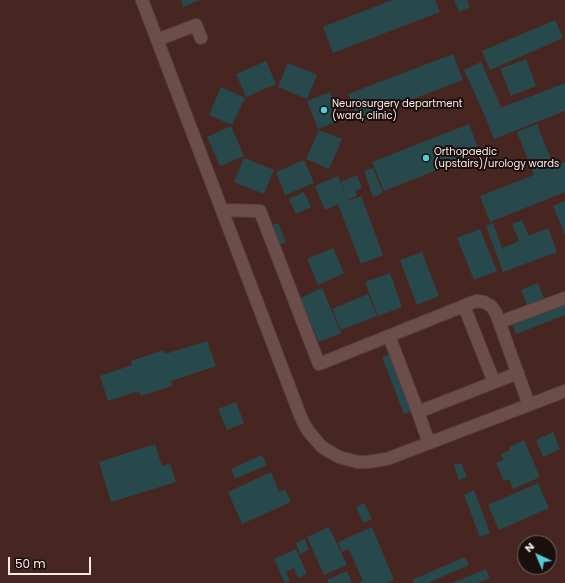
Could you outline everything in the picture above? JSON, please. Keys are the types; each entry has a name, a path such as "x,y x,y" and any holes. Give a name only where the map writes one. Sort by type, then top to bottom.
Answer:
{"lane":[{"path":"142,0 302,420 309,432 322,447 339,457 353,461 367,462 387,459 565,391"},
{"path":"157,40 196,25 201,38"},
{"path":"222,210 260,211 319,364 476,301 484,302 494,309 500,322 529,405"},
{"path":"500,322 565,298"},
{"path":"464,306 494,382"},
{"path":"389,336 429,443"},
{"path":"418,412 518,373"}],"shaded area":[{"path":"0,0 565,0 565,583 0,583"}],"building":[{"path":"181,0 200,0 183,7"},
{"path":"392,0 435,0 440,12 333,53 323,27"},
{"path":"454,0 467,0 470,7 459,12"},
{"path":"555,20 563,38 490,70 482,51"},
{"path":"453,54 463,80 358,120 348,94"},
{"path":"526,59 536,86 511,96 500,69"},
{"path":"266,61 276,84 246,97 236,74"},
{"path":"481,62 501,107 490,112 565,83 565,111 494,139 464,70"},
{"path":"288,63 317,75 307,99 278,87"},
{"path":"221,87 245,98 232,125 209,115"},
{"name":"Neurosurgery department (ward, clinic)","path":"330,92 341,120 318,129 307,101"},
{"name":"Orthopaedic (upstairs)/urology wards","path":"469,124 480,153 384,191 372,162"},
{"path":"537,124 554,167 565,162 565,192 490,222 480,196 534,175 517,132"},
{"path":"231,126 244,156 220,166 207,137"},
{"path":"319,130 342,139 329,169 306,159"},
{"path":"244,158 274,170 264,194 234,182"},
{"path":"304,160 314,183 285,195 276,172"},
{"path":"373,168 383,193 373,197 364,171"},
{"path":"357,175 362,188 355,191 357,196 348,200 341,182"},
{"path":"338,176 348,201 361,196 383,255 361,264 338,204 325,210 315,186"},
{"path":"304,192 311,207 296,214 289,199"},
{"path":"565,201 565,235 553,206"},
{"path":"522,220 529,236 548,228 557,252 503,272 486,226 493,223 502,248 519,241 512,224"},
{"path":"278,223 286,242 278,245 270,226"},
{"path":"480,229 497,271 474,280 457,238"},
{"path":"333,248 344,273 318,285 307,259"},
{"path":"422,252 439,296 417,305 400,260"},
{"path":"390,273 402,307 378,316 365,282"},
{"path":"538,283 545,301 528,308 521,290"},
{"path":"322,288 341,333 319,342 300,298"},
{"path":"368,294 377,316 341,330 332,309"},
{"path":"565,304 565,315 516,334 512,324"},
{"path":"207,341 216,366 171,381 172,386 141,396 139,391 108,401 100,376 132,365 131,361 164,350 165,354"},
{"path":"392,353 414,410 404,414 382,357"},
{"path":"236,402 244,423 227,430 218,409"},
{"path":"553,432 560,449 543,457 536,440"},
{"path":"524,440 540,477 513,489 509,479 504,481 496,463 503,460 501,454 510,450 509,447"},
{"path":"155,444 162,466 170,464 176,482 111,502 99,462"},
{"path":"262,455 267,465 235,479 231,469"},
{"path":"461,463 467,477 459,480 454,465"},
{"path":"271,472 279,492 285,489 291,502 242,524 228,492"},
{"path":"538,483 549,508 499,530 488,505"},
{"path":"474,490 490,533 480,537 464,495"},
{"path":"364,503 372,519 363,523 356,507"},
{"path":"329,527 347,565 324,575 307,537"},
{"path":"372,527 394,580 386,583 358,583 363,581 349,549 342,552 338,542"},
{"path":"305,539 309,550 300,554 296,543"},
{"path":"296,549 307,574 298,578 294,568 286,572 290,581 285,583 274,559"},
{"path":"465,557 469,565 428,583 414,583 412,580"},
{"path":"486,569 490,578 478,583 452,583"},
{"path":"347,571 352,583 329,583 327,580"}],"place":[{"name":"Neurosurgery department (ward, clinic)","path":"324,110"},
{"name":"Orthopaedic (upstairs)/urology wards","path":"426,158"}]}
